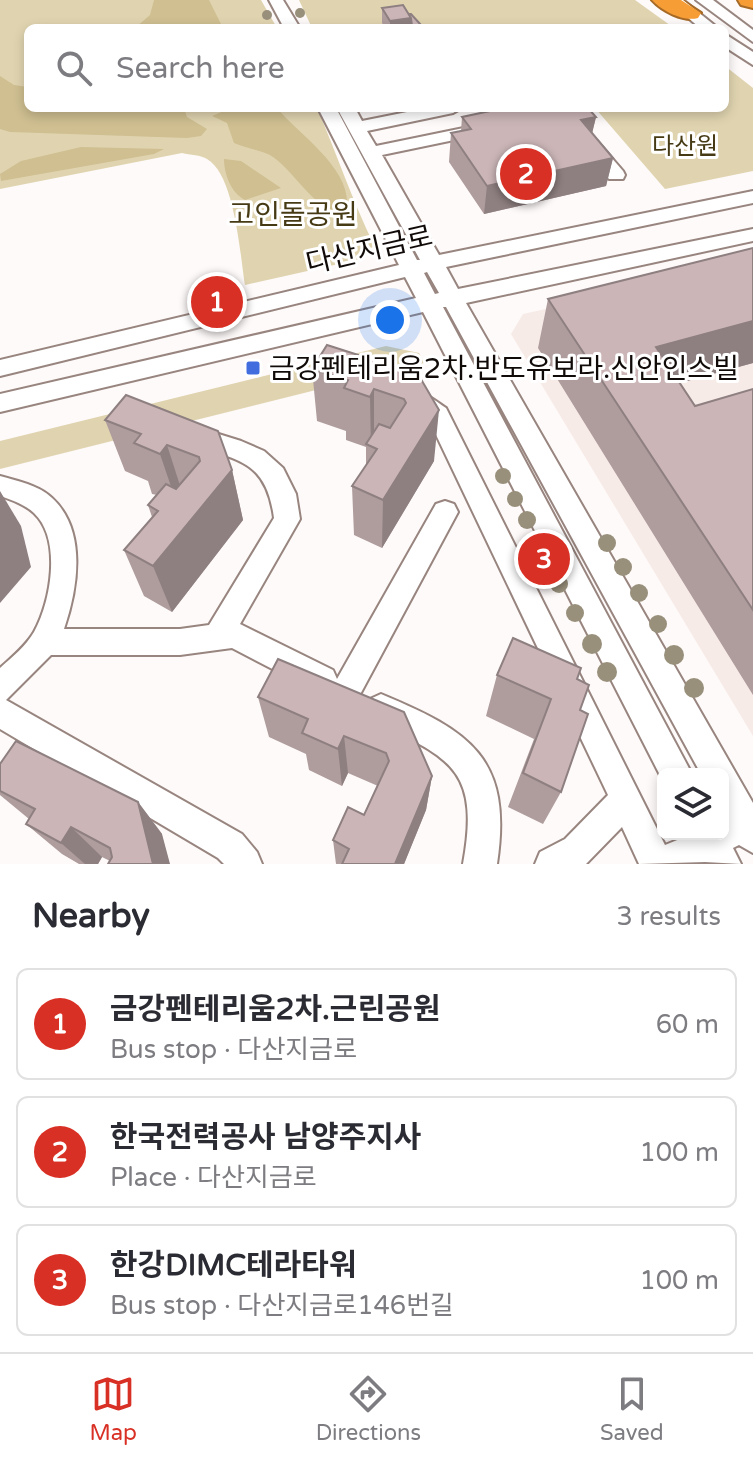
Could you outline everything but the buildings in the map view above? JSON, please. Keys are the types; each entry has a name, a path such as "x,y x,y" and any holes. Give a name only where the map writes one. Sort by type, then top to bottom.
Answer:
{"highway":[{"path":"663,0 689,4"}],"street":[{"path":"276,0 290,24"},
{"path":"689,4 706,24"},
{"path":"689,4 728,24"},
{"path":"729,25 753,37"},
{"path":"729,42 753,60"},
{"path":"329,112 673,768"},
{"path":"349,112 715,768"},
{"path":"359,127 433,112"},
{"path":"372,152 505,124"},
{"path":"581,133 616,175"},
{"name":"다산지금로","path":"0,368 434,265 665,213 753,197"},
{"path":"0,403 452,297 753,235"},
{"path":"388,390 413,397 438,414 658,864 715,847 751,826 729,792"},
{"path":"196,437 236,447 260,462 281,487 287,519 217,637"},
{"path":"0,486 21,492 45,508 62,537 64,582 43,642 0,688"},
{"path":"346,692 445,512"},
{"path":"43,642 180,642 234,635 454,747 479,779 487,830 480,864"},
{"path":"0,712 230,846 245,864"},
{"path":"552,864 577,851 626,799"}],"shaded area":[{"path":"154,0 209,0 221,24 140,24 150,15"},
{"path":"0,76 14,85 24,86 24,112 185,112 187,117 207,129 201,136 187,138 10,132 0,129"},
{"path":"222,112 281,112 335,169 347,198 346,213 327,209 270,155 234,143 227,123 212,116"},
{"path":"81,147 164,149 154,154 1,181 0,174 21,161"},
{"path":"224,159 241,161 281,188 245,200 229,182"},
{"path":"753,263 753,736 511,334 523,314"}],"green space":[{"name":"고인돌공원","path":"0,0 261,0 275,24 24,24 24,112 319,112 374,245 361,259 245,285 235,217 224,181 207,159 182,153 0,189"},
{"path":"299,0 635,0 668,24 310,24"},
{"name":"다산원","path":"729,69 753,88 753,171 665,189 598,112 729,112"},
{"path":"386,346 419,353 424,363 0,469 0,441"}],"place":[{"name":"한국전력공사 남양주지사","path":"526,174"},
{"name":"금강펜테리움2차.근린공원","path":"217,302"},
{"name":"금강펜테리움2차.반도유보라.신안인스빌","path":"253,368"},
{"name":"한강DIMC테라타워","path":"544,559"}]}
